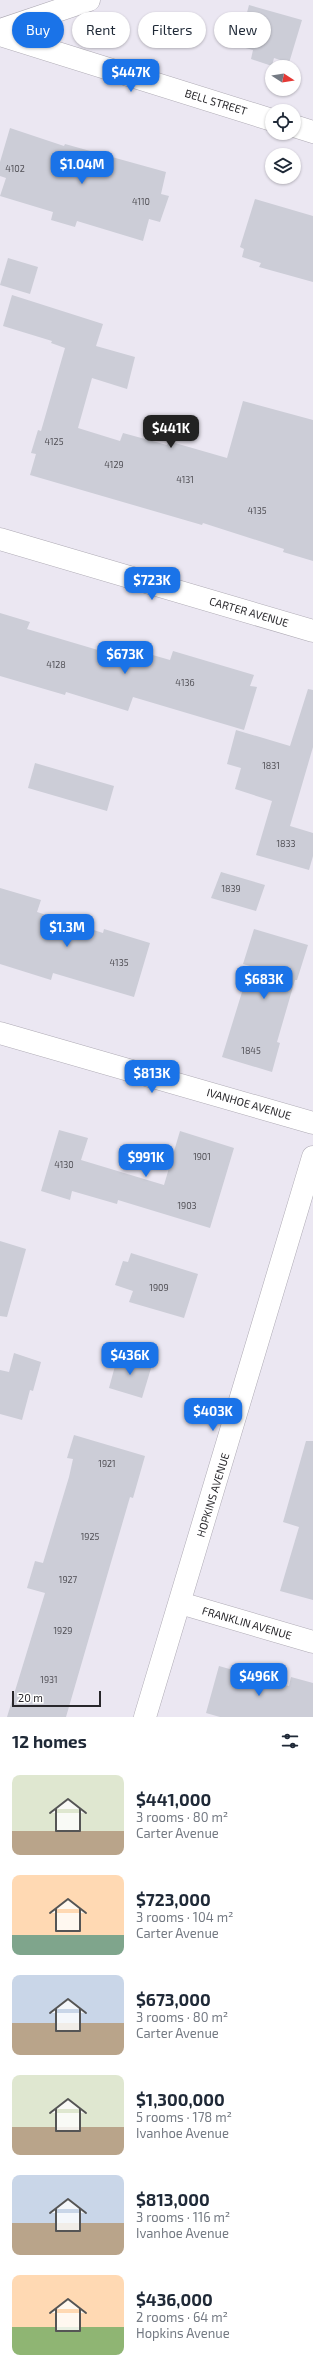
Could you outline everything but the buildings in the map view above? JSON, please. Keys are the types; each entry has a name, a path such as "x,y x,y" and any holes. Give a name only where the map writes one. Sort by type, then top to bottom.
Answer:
{"street":[{"path":"0,30 89,0"},
{"name":"BELL STREET","path":"0,35 265,118"},
{"path":"301,128 313,132"},
{"name":"CARTER AVENUE","path":"0,539 313,631"},
{"name":"IVANHOE AVENUE","path":"0,1033 313,1123"},
{"name":"HOPKINS AVENUE","path":"145,1717 313,1157"},
{"name":"FRANKLIN AVENUE","path":"180,1603 313,1642"}]}
